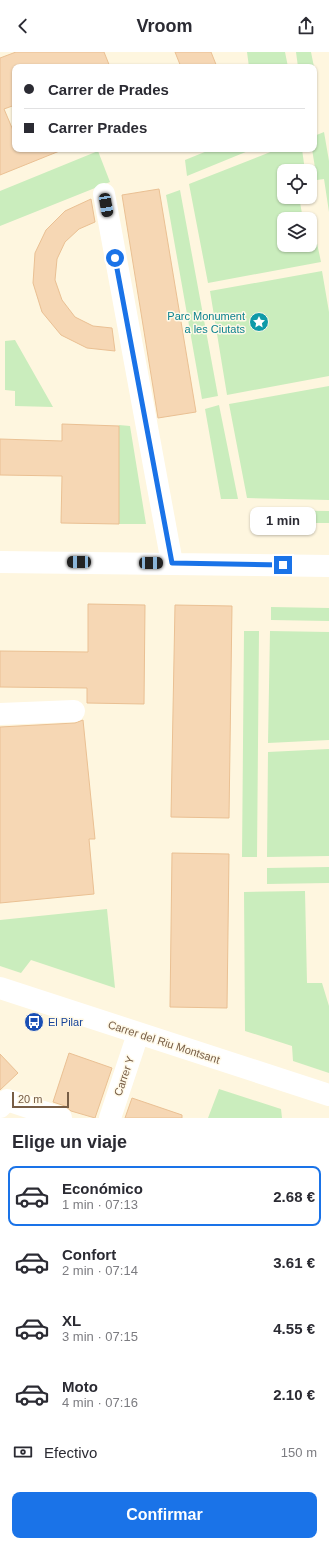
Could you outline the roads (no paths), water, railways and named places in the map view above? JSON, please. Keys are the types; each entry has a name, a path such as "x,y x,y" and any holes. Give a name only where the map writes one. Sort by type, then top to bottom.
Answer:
{"street":[{"path":"104,194 172,563"},
{"path":"0,562 329,566"},
{"path":"0,714 74,711"},
{"name":"Carrer del Riu Montsant","path":"0,988 329,1095"},
{"name":"Carrer Y","path":"110,1118 138,1034"},
{"path":"0,1107 8,1100 62,1118"}],"place":[{"name":"Parc Monument a les Ciutats","path":"259,322"},
{"name":"El Pilar","path":"34,1022"}]}
